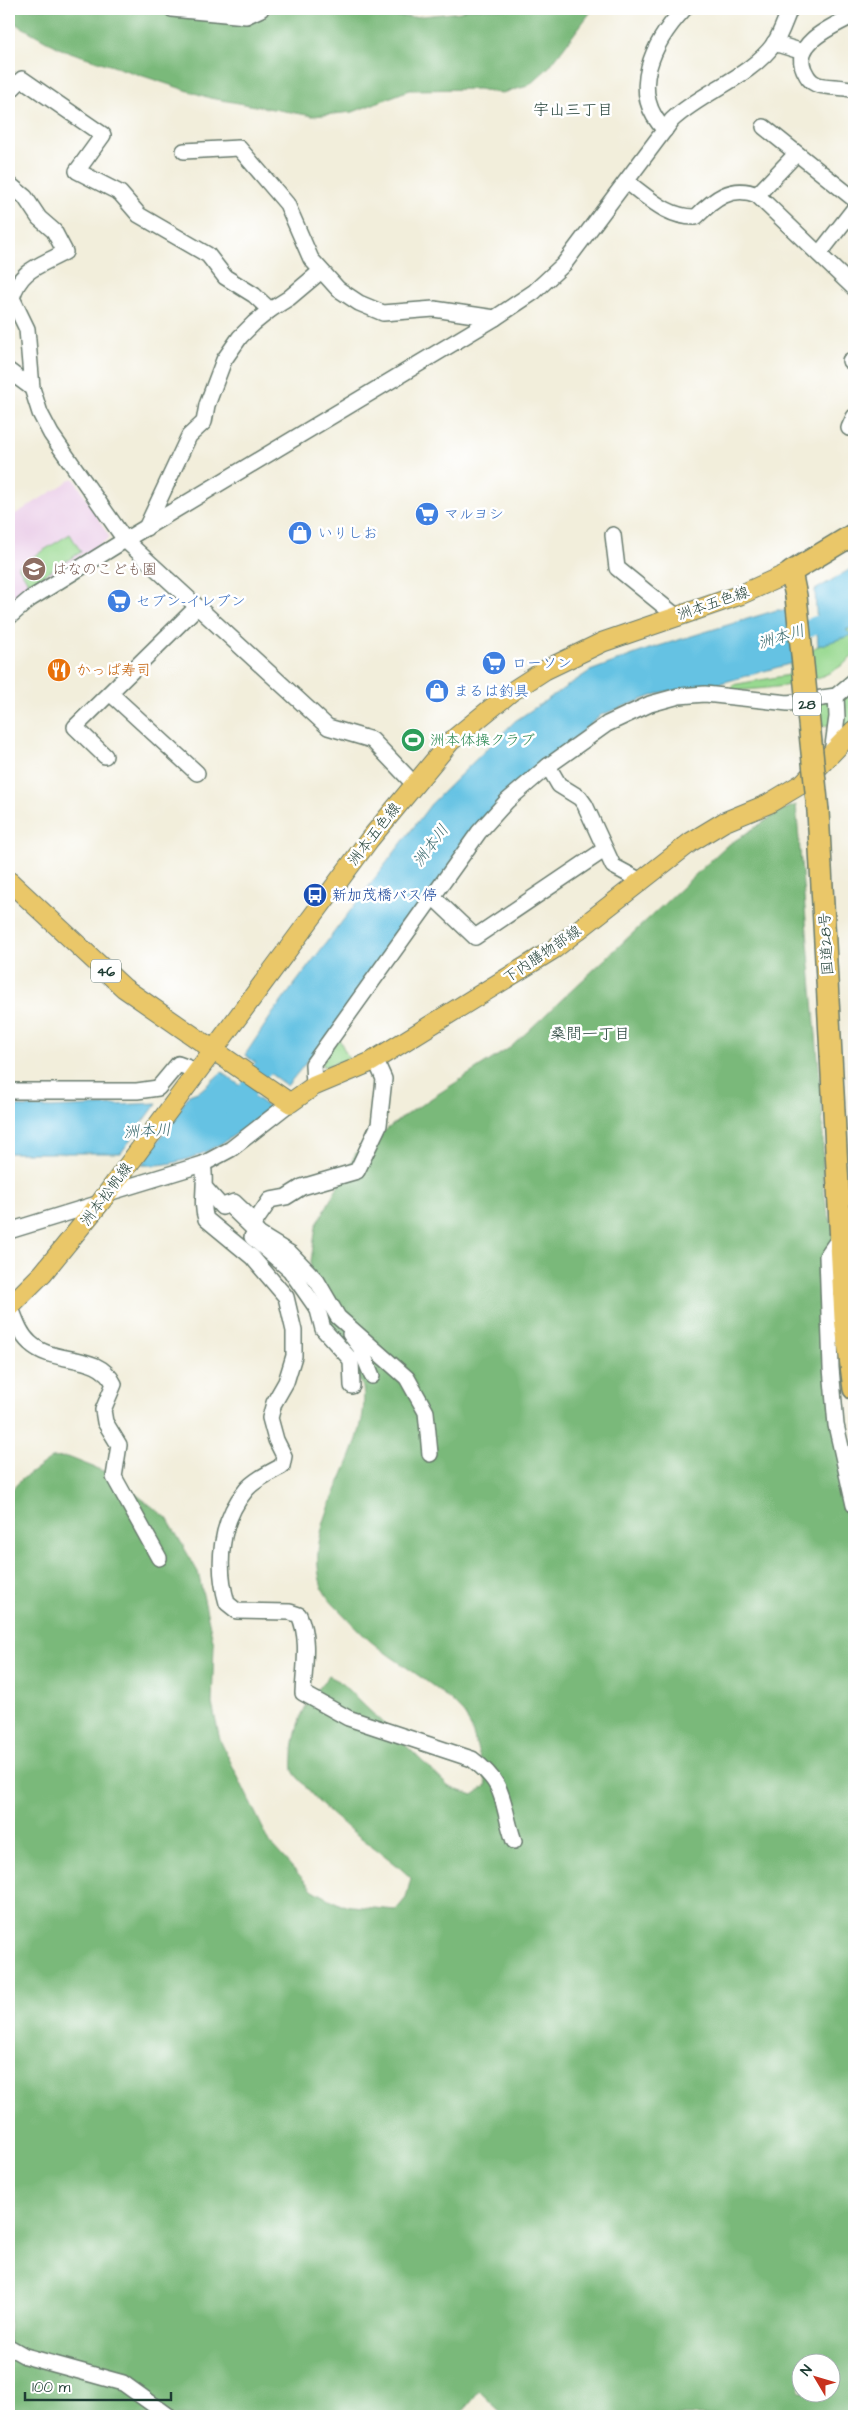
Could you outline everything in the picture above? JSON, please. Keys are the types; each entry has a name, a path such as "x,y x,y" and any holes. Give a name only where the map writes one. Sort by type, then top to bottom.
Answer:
{"highway":[{"path":"792,572 854,534"},
{"name":"国道28号","path":"792,572 818,811 840,1237 845,1318 853,1380"}],"main road":[{"name":"洲本五色線","path":"220,1054 368,840 450,742 470,725 511,692 545,670 603,642 740,595 792,572"},
{"name":"下内膳物部線","path":"287,1101 314,1086 375,1059 554,949 691,842 724,822 768,804 803,783 854,730"},
{"name":"46","path":"9,881 124,988 220,1054"},
{"name":"洲本松帆線","path":"10,1306 44,1273 104,1198 192,1078 220,1054"},
{"path":"220,1054 287,1101"}],"street":[{"path":"172,9 246,16 255,9"},
{"path":"664,130 651,113 645,84 656,48 668,26 684,9"},
{"path":"9,617 30,599 125,540 495,318 534,292 564,264 664,130 688,107 755,63 774,43 790,9"},
{"path":"854,15 814,38 803,52 802,66 809,79 818,85 833,85 854,90"},
{"path":"774,43 803,52"},
{"path":"9,92 22,79 103,134 77,171 120,192 139,215 208,255 225,277 254,295 270,310"},
{"path":"764,127 854,199"},
{"path":"184,151 239,148 287,204 311,259 338,289 359,303 383,313 434,309 495,318"},
{"path":"757,195 796,154"},
{"path":"627,182 669,213 684,217 696,217 710,202 726,194 748,191 757,195 854,288"},
{"path":"9,184 25,197 39,218 54,231 65,252 26,272 16,284 12,298 27,329 32,388 40,413 51,434 125,540 328,728 372,740 414,784"},
{"path":"818,254 854,209"},
{"path":"146,528 189,436 204,422 207,405 224,360 240,337 270,310 289,298 321,271"},
{"path":"9,371 32,388"},
{"path":"613,535 617,568 676,616"},
{"path":"105,756 75,727 197,607"},
{"path":"314,1086 313,1064 432,896 479,832 507,801 548,766 623,715 650,704 679,696 705,694 788,703 836,696 854,681"},
{"path":"110,693 197,773"},
{"path":"832,753 837,716 836,696"},
{"path":"548,766 558,786 580,798 585,805 604,850 613,866 640,881"},
{"path":"432,896 475,936 604,850"},
{"path":"225,1206 234,1202 255,1222 270,1200 286,1197 302,1187 357,1171 380,1125 384,1079 375,1059"},
{"path":"9,1091 137,1091 158,1088 178,1064 192,1078"},
{"path":"9,1231 203,1164 231,1149 287,1101"},
{"path":"203,1164 205,1188 203,1211 206,1219 252,1256 286,1297 294,1331 294,1356 286,1382 274,1403 270,1418 276,1440 284,1456 282,1466 248,1488 233,1509 221,1543 221,1567 227,1603 237,1611 290,1612 299,1615 306,1637 303,1693 348,1718 472,1759 483,1767 502,1792 514,1842"},
{"path":"205,1188 260,1235 291,1254 317,1281 338,1317 360,1347 372,1376"},
{"path":"225,1206 265,1250 290,1270 318,1310 323,1329 351,1360 352,1386"},
{"path":"840,1237 827,1256 831,1368 836,1425 854,1505"},
{"path":"10,1306 19,1328 30,1343 48,1353 100,1366 108,1373 114,1384 103,1410 105,1422 119,1448 114,1477 160,1558"},
{"path":"338,1317 403,1374 426,1412 430,1454"},
{"path":"403,1374 411,1405"},
{"path":"9,2347 25,2356 123,2383 170,2416"}],"shaded area":[{"name":"はなのこども園","path":"74,478 110,538 9,600 9,518"}],"green space":[{"path":"9,9 124,9 247,22 278,9 331,9 359,16 413,17 460,12 467,9 593,9 549,67 528,86 502,93 478,89 409,90 353,112 313,116 210,98 61,49 9,20"},
{"path":"70,534 81,552 29,584 18,566"},
{"path":"854,626 854,655 842,666 828,674 798,684 733,691 732,685 789,675 791,661"},
{"path":"831,689 835,725 820,726 818,693"},
{"path":"850,696 854,701 854,725 846,728 841,720 838,698"},
{"path":"796,805 819,1069 823,1127 823,1185 828,1213 836,1232 835,1369 854,1482 854,2416 505,2416 479,2391 459,2416 9,2416 9,1493 21,1480 52,1458 68,1457 108,1473 167,1518 198,1572 214,1645 212,1704 220,1740 270,1843 313,1890 341,1905 396,1910 406,1898 411,1878 326,1809 294,1772 293,1755 296,1732 303,1712 314,1693 329,1676 339,1681 449,1787 473,1795 487,1785 474,1736 463,1713 434,1687 359,1631 332,1603 321,1584 318,1559 321,1534 328,1510 358,1437 363,1412 363,1387 311,1296 310,1268 316,1226 356,1153 404,1116 511,1047 725,847 782,810"},
{"path":"338,1037 349,1059 323,1067 322,1063"}],"water":[{"path":"854,567 854,626 846,630 852,635 818,646 815,590"},
{"path":"777,610 795,611 800,661 714,685 663,692 601,715 497,805 361,995 287,1086 245,1055 273,1013 431,804 515,721 590,671 649,649"},
{"path":"222,1072 271,1109 227,1140 196,1156 179,1162 161,1165 142,1165 189,1095 200,1091"},
{"path":"157,1103 121,1153 9,1153 9,1106 51,1108"}],"waterway":[{"name":"洲本川","path":"788,637 854,609"},
{"name":"洲本川","path":"232,1108 244,1096 260,1071 280,1053"}],"place":[{"name":"マルヨシ","path":"427,514"},
{"name":"いりしお","path":"300,533"},
{"name":"はなのこども園","path":"34,569"},
{"name":"セブン-イレブン","path":"119,601"},
{"name":"ローソン","path":"494,663"},
{"name":"かっぱ寿司","path":"59,670"},
{"name":"まるは釣具","path":"437,691"},
{"name":"洲本体操クラブ","path":"413,740"},
{"name":"新加茂橋バス停","path":"315,895"}],"district":[{"name":"宇山三丁目","path":"573,109"},
{"name":"桑間一丁目","path":"590,1033"}]}
